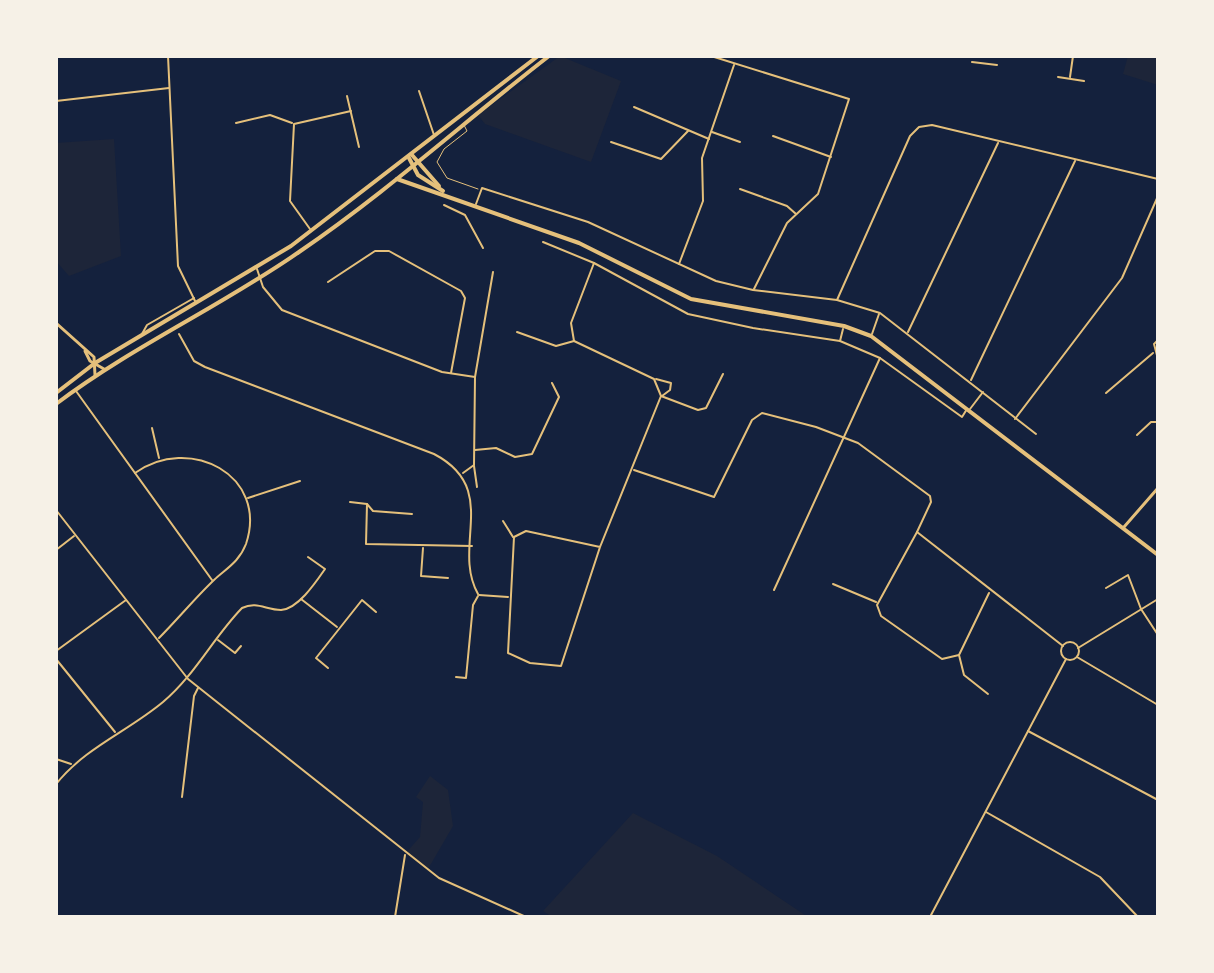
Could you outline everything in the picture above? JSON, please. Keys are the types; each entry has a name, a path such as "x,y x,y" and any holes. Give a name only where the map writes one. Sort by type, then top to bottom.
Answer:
{"main road":[{"path":"56,393 95,363 291,246 538,56"},
{"path":"56,404 104,369 300,252 418,163 549,56"},
{"path":"410,156 450,194"},
{"path":"410,156 412,167 429,183 450,194 586,246 691,299 844,326 871,336 1158,555"},
{"path":"397,179 450,194"}],"street":[{"path":"168,56 178,266 195,301"},
{"path":"266,56 295,56"},
{"path":"711,56 846,95 850,104 818,194 782,231 753,290"},
{"path":"988,64 990,56"},
{"path":"1070,79 1073,56"},
{"path":"972,62 997,65"},
{"path":"678,265 703,201 702,158 735,63"},
{"path":"1058,77 1084,81"},
{"path":"56,101 170,87"},
{"path":"419,91 434,136"},
{"path":"347,96 359,147"},
{"path":"634,107 709,139"},
{"path":"236,123 270,115 294,124 351,111"},
{"path":"294,124 296,140 289,181 290,201 311,231"},
{"path":"837,300 910,136 926,125 1158,179"},
{"path":"611,142 661,159 688,131"},
{"path":"712,132 740,142"},
{"path":"773,136 831,157"},
{"path":"907,333 999,142"},
{"path":"971,381 1075,161"},
{"path":"740,189 787,206 797,215"},
{"path":"476,204 481,190 588,222 716,281 753,290 837,300 880,313 1036,434"},
{"path":"1015,419 1122,278 1158,196"},
{"path":"455,209 460,199"},
{"path":"444,205 469,219 483,248"},
{"path":"543,242 594,263 688,314 753,328 840,341 880,358 962,417 983,391"},
{"path":"291,246 300,252"},
{"path":"328,282 375,251 389,251 465,294 451,374"},
{"path":"574,341 571,323 594,263"},
{"path":"257,268 259,278 282,310 451,374 475,377"},
{"path":"477,487 474,465 475,377 493,272"},
{"path":"485,277 492,278"},
{"path":"871,336 880,313"},
{"path":"56,323 104,369"},
{"path":"840,341 844,326"},
{"path":"503,521 514,537 508,597 508,653 530,663 561,666 600,547 661,396 670,390 671,383 654,379 574,341 556,346 517,332"},
{"path":"179,334 194,361 205,367 434,454 462,474 471,501 471,582 478,594"},
{"path":"1106,393 1153,353 1158,340"},
{"path":"1153,353 1158,359"},
{"path":"774,590 880,358"},
{"path":"95,363 95,375"},
{"path":"654,379 661,396 698,410 706,408 723,374"},
{"path":"474,450 496,448 515,457 532,454 559,397 552,383"},
{"path":"75,390 212,582"},
{"path":"633,470 714,497 752,420 762,413 772,413 846,437 930,496 931,502 917,532 879,602 881,616 942,659 959,655"},
{"path":"1137,435 1151,422 1158,422"},
{"path":"152,428 159,460"},
{"path":"135,473 159,460 178,455 208,461 230,476 245,499 249,522 245,547 234,565 212,582 158,639"},
{"path":"462,474 474,465"},
{"path":"245,499 300,481"},
{"path":"1124,528 1158,488"},
{"path":"350,502 367,504 373,511 412,514"},
{"path":"931,502 939,503"},
{"path":"367,504 366,544 472,546"},
{"path":"56,510 188,679 399,843 405,854 447,883 526,917"},
{"path":"514,537 526,531 600,547"},
{"path":"917,532 1063,646"},
{"path":"56,550 76,535"},
{"path":"423,545 421,576 448,578"},
{"path":"56,784 72,765 115,732 150,712 188,679 245,606 283,610 300,599 325,569 308,557"},
{"path":"1106,588 1128,575 1141,609 1158,635"},
{"path":"833,584 879,602"},
{"path":"988,694 964,675 959,655 990,592"},
{"path":"478,594 508,597"},
{"path":"456,677 466,678 473,605 478,594"},
{"path":"56,651 127,599"},
{"path":"300,599 338,628"},
{"path":"1078,648 1158,599"},
{"path":"328,668 316,658 362,600 376,612"},
{"path":"217,639 235,653 241,646"},
{"path":"1063,646 1071,643 1078,648"},
{"path":"1063,646 1062,655 1066,659"},
{"path":"1077,657 1078,648"},
{"path":"1066,659 1077,657 1158,705"},
{"path":"56,659 115,732"},
{"path":"930,917 1066,659"},
{"path":"182,797 194,696 199,687"},
{"path":"1028,731 1158,800"},
{"path":"56,759 72,765"},
{"path":"984,811 1100,877 1138,917"},
{"path":"395,917 405,854"}],"lane":[{"path":"463,124 467,131 444,149 437,162 447,178 481,190"}],"shaded area":[{"path":"560,56 621,81 591,162 485,124 478,115"},
{"path":"1128,56 1158,56 1158,85 1123,74"},
{"path":"114,139 121,256 69,276 56,261 56,143"},
{"path":"430,776 448,790 453,826 428,869 405,854 420,837 423,802 416,797"},
{"path":"633,813 717,856 808,917 552,917 543,911"}]}
